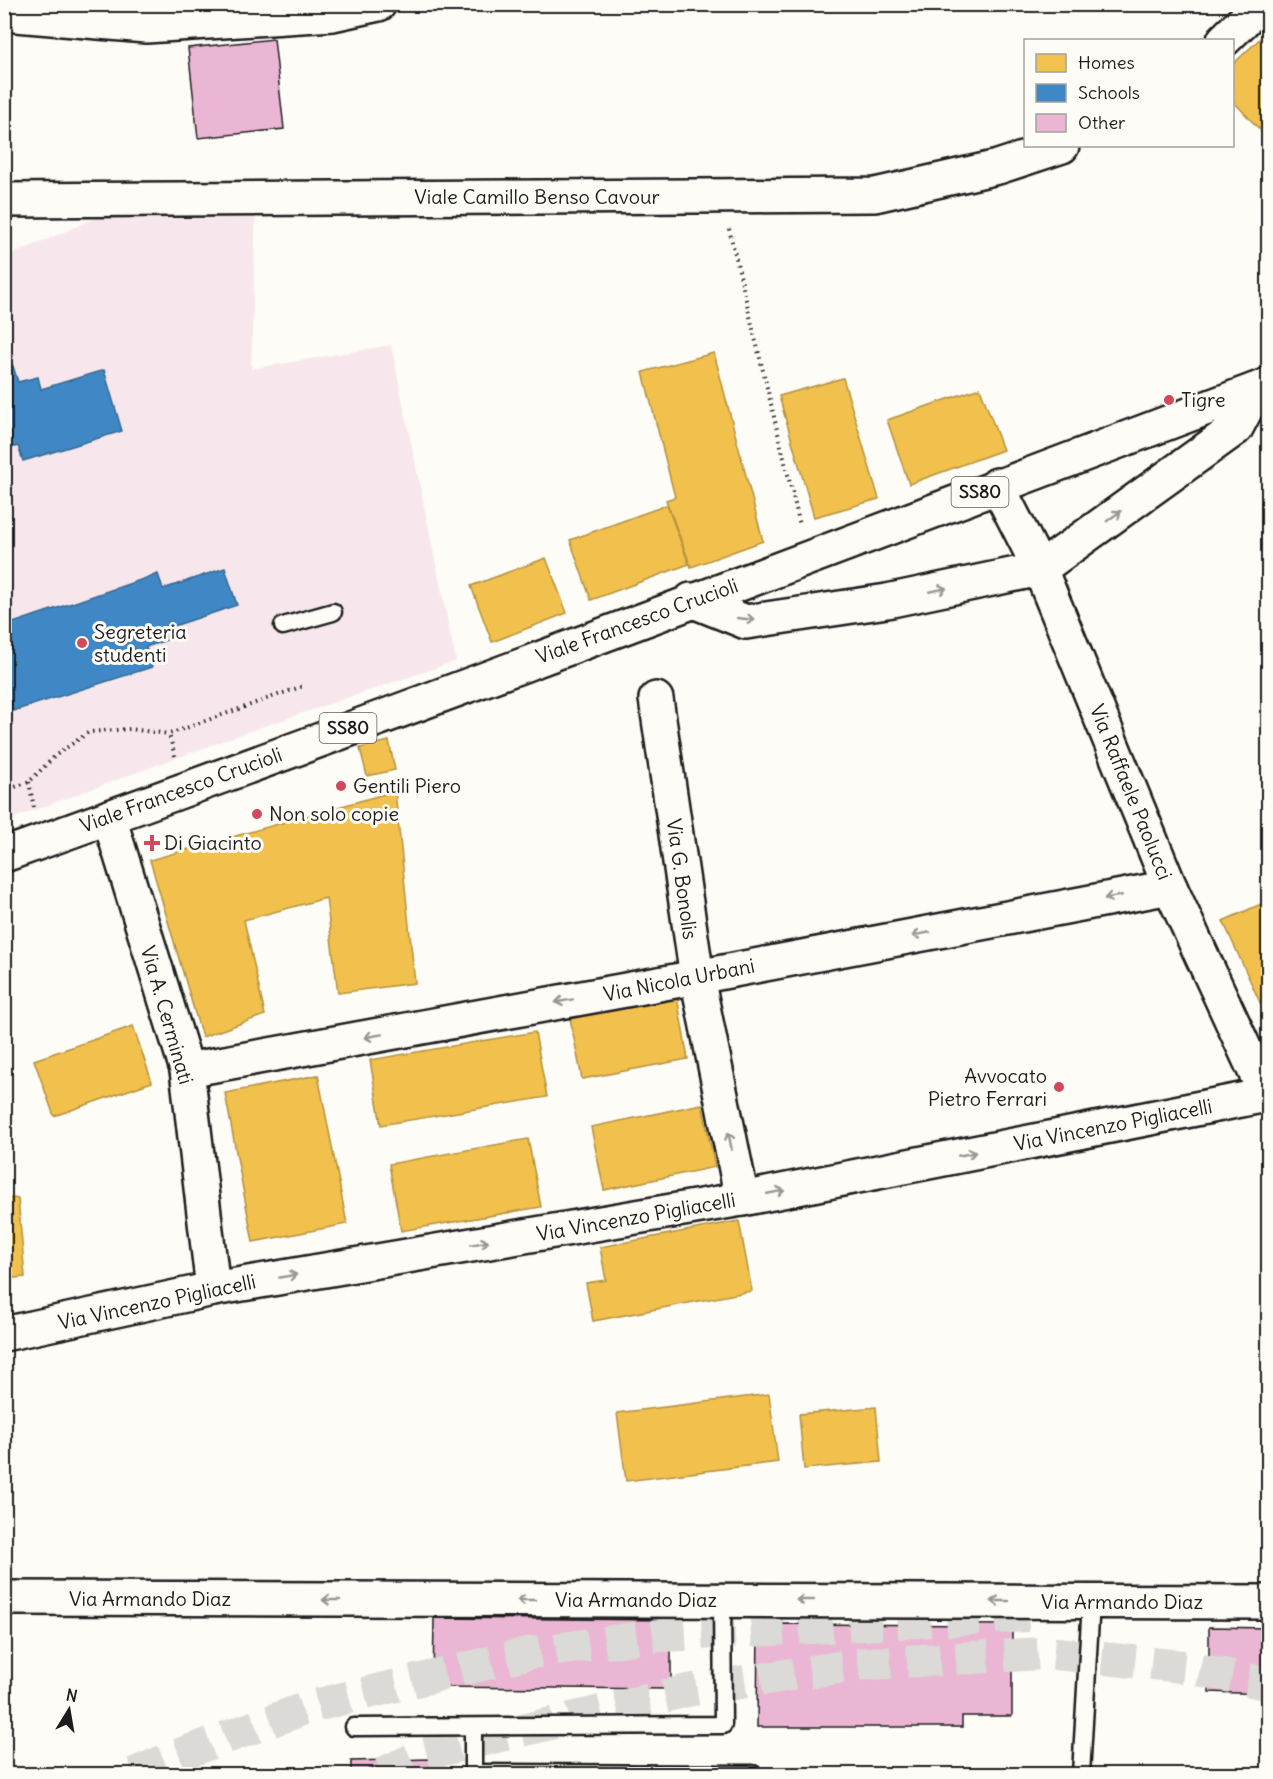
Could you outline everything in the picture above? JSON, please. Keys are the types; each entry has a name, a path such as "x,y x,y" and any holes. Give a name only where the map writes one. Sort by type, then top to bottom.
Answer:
{"street":[{"path":"4,14 146,26 379,4"},
{"path":"1225,39 1261,4"},
{"name":"Viale Camillo Benso Cavour","path":"4,200 875,195 998,167 1059,147"},
{"path":"692,600 746,622 887,601 1040,569 1236,428 1262,388"},
{"name":"Viale Francesco Crucioli","path":"4,855 1262,388"},
{"name":"Via Raffaele Paolucci","path":"997,485 1040,569 1170,886 1267,1096"},
{"name":"Via G. Bonolis","path":"656,699 697,976 742,1199"},
{"name":"Via A. Cerminati","path":"109,817 187,1070 213,1289"},
{"name":"Via Nicola Urbani","path":"187,1070 1170,886"},
{"name":"Via Vincenzo Pigliacelli","path":"4,1334 213,1289 742,1199 1267,1096"},
{"name":"Via Armando Diaz","path":"4,1598 1269,1602"}],"lane":[{"path":"283,626 333,612"},
{"path":"354,1727 723,1725 722,1600"},
{"path":"1081,1774 1091,1602"},
{"path":"473,1727 473,1774 753,1774"}],"path":[{"path":"721,196 808,558"},
{"path":"4,791 29,782 56,755 89,732 130,729 169,734 303,686"},
{"path":"169,734 184,789"}],"shaded area":[{"path":"256,205 251,369 391,345 456,661 244,733 5,821 4,258 112,211"}],"building: Homes":[{"path":"1268,31 1268,126 1262,132 1234,102 1234,63"},
{"path":"714,353 763,541 691,567 666,500 675,497 643,372"},
{"path":"843,378 879,499 814,517 779,396"},
{"path":"980,388 1003,450 909,484 887,420"},
{"path":"667,505 689,564 591,600 570,540"},
{"path":"546,558 567,613 492,642 471,586"},
{"path":"389,741 395,770 367,776 360,748"},
{"path":"395,791 415,983 338,993 326,898 244,920 265,1015 202,1037 150,860"},
{"path":"1268,901 1268,1017 1267,1018 1223,921"},
{"path":"677,997 688,1059 582,1079 570,1018"},
{"path":"133,1026 152,1082 54,1116 34,1060"},
{"path":"535,1032 547,1097 381,1125 370,1060"},
{"path":"318,1075 347,1224 253,1242 225,1093"},
{"path":"702,1104 715,1167 604,1190 591,1127"},
{"path":"528,1139 541,1207 401,1231 389,1164"},
{"path":"18,1198 25,1277 4,1279 4,1199"},
{"path":"739,1221 752,1291 593,1321 586,1283 606,1280 600,1247"},
{"path":"769,1394 778,1462 626,1481 617,1413"},
{"path":"876,1407 881,1462 804,1469 799,1414"}],"building: Schools":[{"path":"13,366 18,382 38,377 41,389 104,370 122,431 23,461 18,446 4,450 4,368"},
{"name":"Segreteria studenti","path":"225,568 237,605 168,628 172,638 146,647 152,667 4,714 4,626 158,574 163,589"}],"building: Other":[{"path":"274,39 284,129 198,138 188,48"},
{"path":"434,1618 671,1620 671,1689 433,1687"},
{"path":"758,1624 1012,1625 1012,1716 962,1716 962,1727 757,1727"},
{"path":"1209,1627 1268,1628 1268,1694 1209,1692"},
{"path":"430,1759 430,1774 351,1774 351,1761"}],"tunnel":[{"path":"134,1774 173,1757 309,1707 529,1653 653,1636 1036,1615"},
{"path":"382,1774 424,1754 690,1690 861,1664 1051,1653 1186,1667 1268,1684"}],"place":[{"name":"Tigre","path":"1169,400"},
{"name":"Segreteria studenti","path":"82,643"},
{"name":"Gentili Piero","path":"341,786"},
{"name":"Non solo copie","path":"257,814"},
{"name":"Di Giacinto","path":"152,843"},
{"name":"Avvocato Pietro Ferrari","path":"1059,1087"}]}
